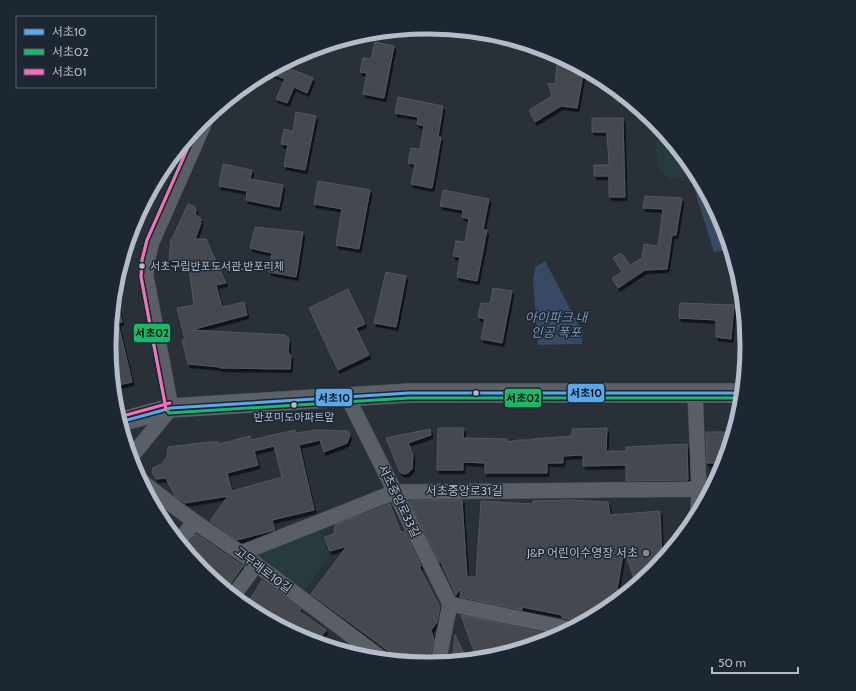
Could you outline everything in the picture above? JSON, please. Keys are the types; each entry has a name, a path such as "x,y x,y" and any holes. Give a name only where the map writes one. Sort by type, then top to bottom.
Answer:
{"main road":[{"path":"126,420 171,408 409,394 736,393"}],"street":[{"path":"135,452 171,408 146,276 146,261 152,242 199,134"},
{"path":"695,392 705,487"},
{"name":"서초중앙로33길","path":"348,398 450,604"},
{"name":"서초중앙로31길","path":"241,553 395,492 704,489"},
{"name":"고무래로10길","path":"152,490 195,522 241,553 373,652"},
{"path":"182,536 195,522"},
{"path":"236,592 256,565"},
{"path":"439,656 450,604 561,627"}],"green space":[{"path":"660,138 687,172 689,177 668,179 657,165 656,142"},
{"path":"317,522 329,556 300,598 241,553"}],"water":[{"path":"692,182 698,190 716,226 725,251 714,252"},
{"name":"아이파크 내 인공 폭포","path":"545,261 583,333 582,344 538,345 533,280 535,267"}],"building":[{"path":"375,42 394,46 384,98 363,94 367,73 360,72 363,58 371,59"},
{"path":"557,62 583,75 577,108 561,106 535,122 529,110 552,96 548,83 555,84"},
{"path":"287,68 313,78 307,93 294,87 287,103 276,99 285,79 274,75"},
{"path":"398,97 443,106 438,137 441,137 432,188 411,184 415,164 408,163 411,148 420,149 424,126 417,124 418,117 395,113"},
{"path":"296,112 316,116 305,170 284,166 288,145 281,144 284,129 293,131"},
{"path":"592,118 623,118 625,197 609,197 609,176 594,176 594,165 609,165 607,132 592,132"},
{"path":"223,164 252,170 250,179 283,185 279,207 246,200 247,191 219,186"},
{"path":"318,181 370,190 359,249 336,245 342,209 314,204"},
{"path":"443,190 489,199 483,230 487,230 477,281 457,277 460,257 453,256 456,241 465,242 469,219 462,217 463,210 440,206"},
{"path":"645,196 682,198 676,235 672,235 667,269 645,270 618,288 612,278 622,272 613,258 621,253 630,265 642,258 644,244 658,246 663,209 643,208"},
{"path":"188,204 195,207 195,214 201,219 195,239 206,239 226,283 216,285 222,307 244,302 247,315 191,330 285,335 289,340 288,352 291,356 290,369 220,368 188,364 182,340 185,339 177,308 194,305 188,261 169,260 171,239"},
{"path":"255,227 303,232 296,277 269,272 272,253 250,248"},
{"path":"386,272 406,276 396,327 374,323"},
{"path":"493,288 512,291 502,343 481,339 485,319 478,317 481,303 490,304"},
{"path":"348,289 365,324 356,328 369,355 338,370 309,308"},
{"path":"680,303 734,305 731,339 716,337 716,320 679,318"},
{"path":"119,308 122,322 118,323 132,382 119,385 116,346"},
{"path":"438,428 464,428 463,438 507,439 507,442 572,436 572,429 607,428 606,451 626,451 626,447 687,444 688,480 626,481 626,465 583,466 583,455 563,456 563,463 547,463 547,473 485,473 485,463 463,462 463,470 437,470"},
{"path":"430,429 431,435 408,443 413,454 412,469 408,473 404,474 400,472 386,438"},
{"path":"295,430 295,433 317,430 348,431 350,435 347,443 324,452 320,440 299,445 314,510 272,520 275,530 237,540 210,521 228,496 185,503 175,496 166,478 156,479 152,472 153,468 161,464 167,457 168,447 209,442 218,442 219,444 250,436 251,440","holes":["274,446 282,477 232,491 227,473 258,465 254,451"]},
{"path":"706,432 727,432 717,463 707,463"},
{"path":"462,500 467,577 476,577 481,501 533,504 533,501 571,500 608,502 610,515 660,511 662,551 634,579 624,548 616,594 573,621 562,618 562,615 522,607 522,610 460,597 461,588 456,595 441,562 439,562 409,501"},
{"path":"390,504 401,532 404,531 421,566 419,567 440,607 437,622 431,630 434,640 430,657 393,655 311,594 347,546 330,551 324,537 334,534 335,525"},
{"path":"196,534 243,566 229,585 208,566 188,543"},
{"path":"262,580 301,609 299,611 326,630 321,637 309,633 290,625 249,601"},
{"path":"461,615 546,633 509,646 467,654 474,651"},
{"path":"455,635 465,654 453,656"}],"transit line":[{"name":"서초02","path":"188,147 147,240 142,260 141,277 166,409 169,413 409,398 735,398"},
{"name":"서초01","path":"166,409 141,277 142,260 147,240 188,147"},
{"name":"서초10","path":"126,420 171,408 409,393 736,393"},
{"name":"서초01","path":"124,416 170,403"}],"place":[{"name":"서초구립반포도서관.반포리체","path":"142,266"},
{"name":"반포미도아파트앞","path":"294,405"},
{"name":"J&P 어린이수영장 서초","path":"646,553"}]}
